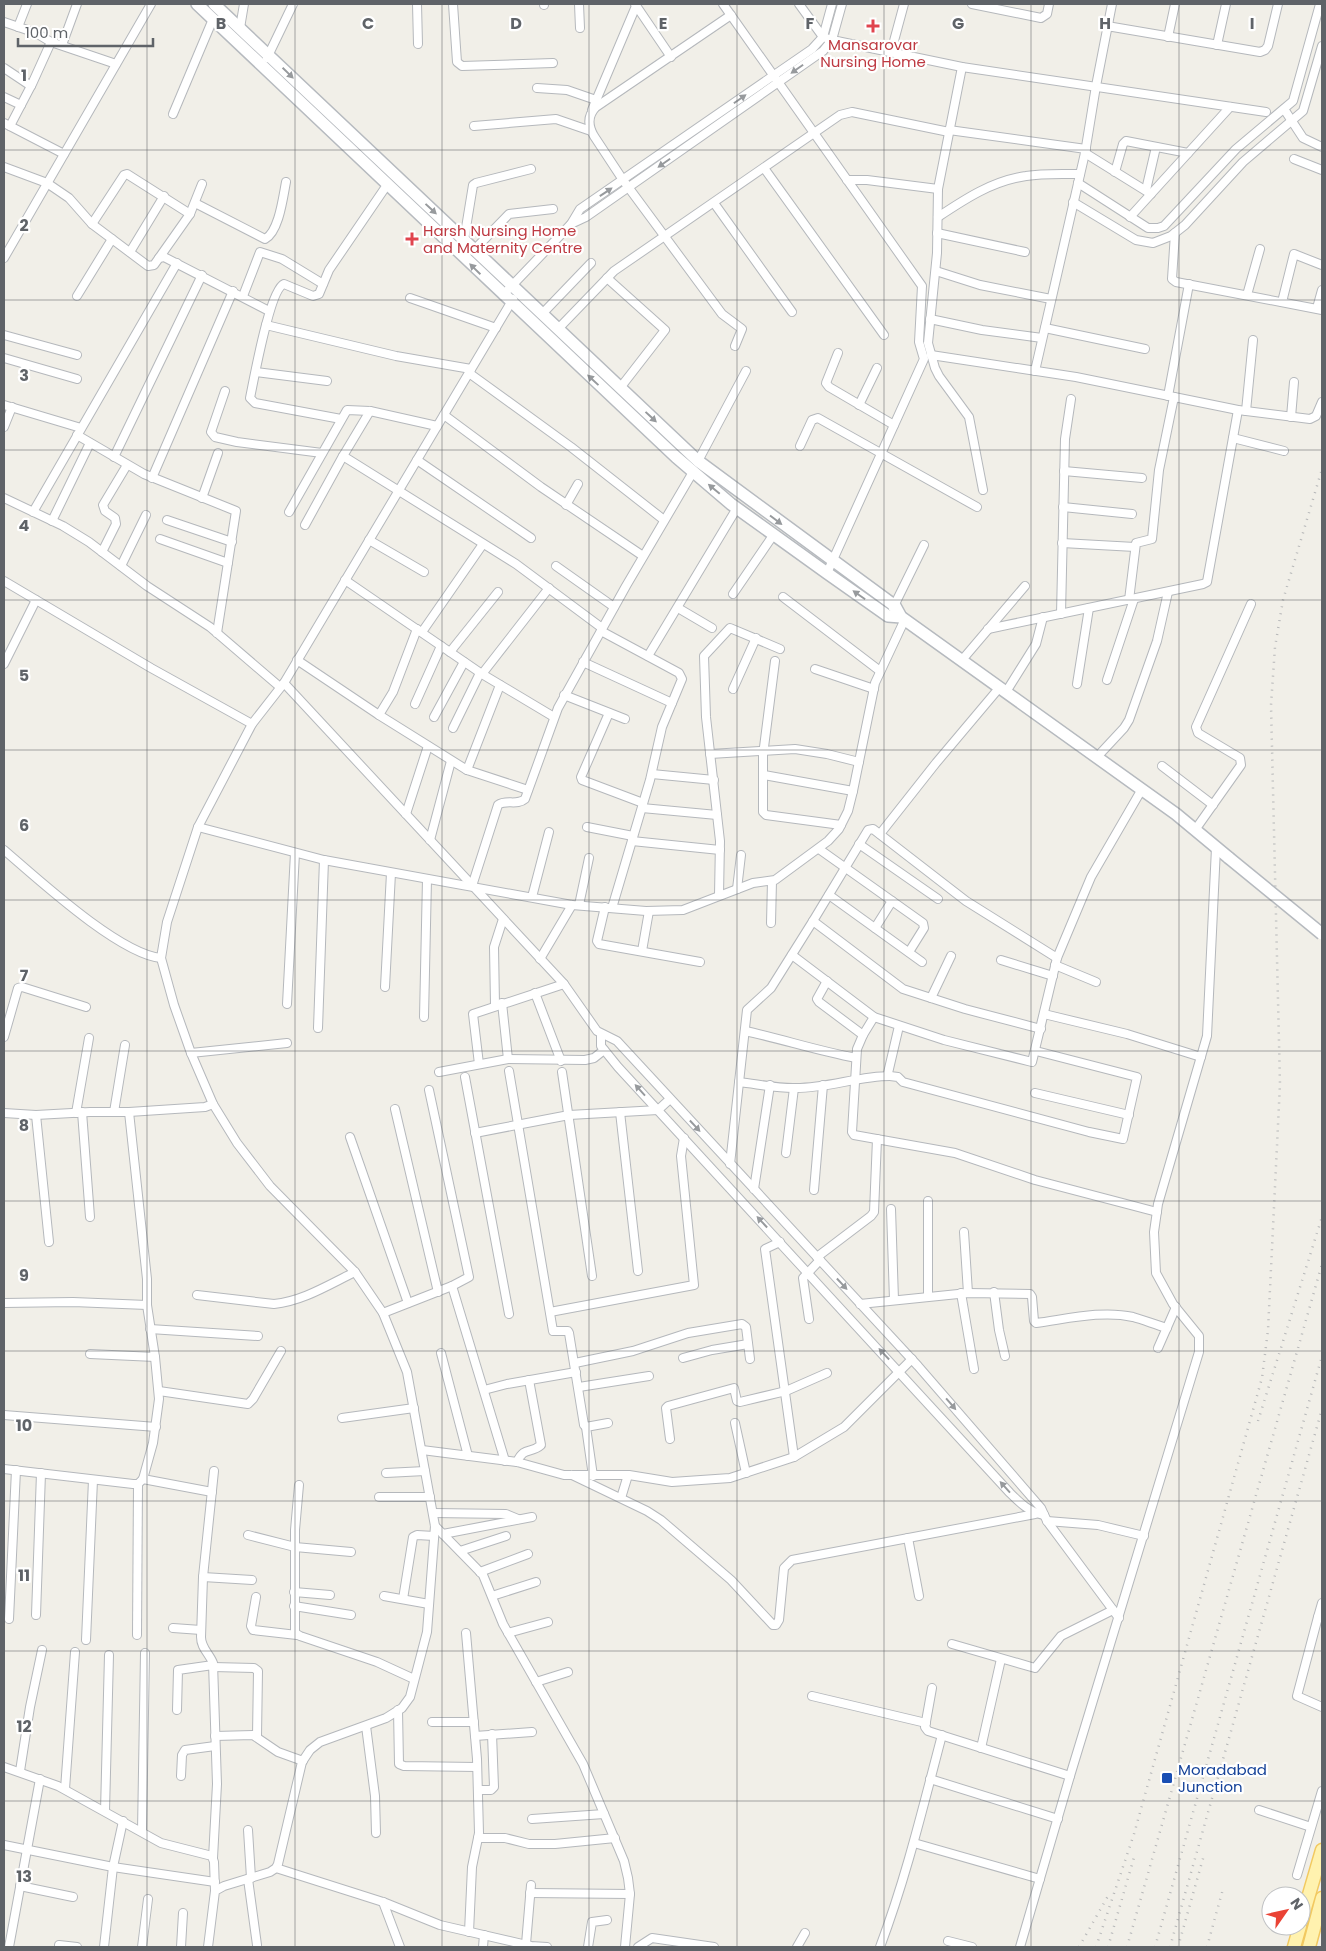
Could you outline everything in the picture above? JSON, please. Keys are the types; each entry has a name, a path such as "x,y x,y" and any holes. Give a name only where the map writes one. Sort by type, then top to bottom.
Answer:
{"main road":[{"path":"1309,1947 1318,1894 1322,1850"},
{"path":"1311,1906 1318,1894"}],"street":[{"path":"18,27 27,4"},
{"path":"62,45 77,4"},
{"path":"4,258 151,4"},
{"path":"197,4 507,299 695,466 833,561 892,611"},
{"path":"214,4 620,388 737,508 827,573 903,618 1142,789 1176,814 1322,934"},
{"path":"240,28 244,4"},
{"path":"262,66 293,4"},
{"path":"417,4 418,44"},
{"path":"453,4 458,64 462,66 553,63"},
{"path":"579,4 580,28"},
{"path":"723,4 922,286 919,342 924,359 827,573"},
{"path":"799,4 822,37 832,40 962,67 1266,112"},
{"path":"571,224 586,217 628,187 775,80 812,49 822,37 832,4"},
{"path":"215,1891 219,1888 270,1872 276,1868 303,1761 310,1750 320,1742 386,1718 398,1710 410,1697 427,1632 435,1526 407,1372 383,1313 355,1272 279,1195 237,1143 214,1104 174,1005 161,958 167,922 198,826 252,724 282,685 496,328 507,299 515,288 571,224 580,209 775,80 823,51 832,40 842,4"},
{"path":"891,52 904,4"},
{"path":"972,4 997,6 1041,18 1047,14 1049,4"},
{"path":"1035,371 1086,151 1112,4"},
{"path":"1168,36 1175,4"},
{"path":"1217,45 1226,4"},
{"path":"1107,26 1260,52 1266,50 1268,46 1278,4"},
{"path":"1078,184 1148,228 1164,226 1236,149 1285,110 1295,97 1320,4"},
{"path":"635,5 670,57"},
{"path":"635,5 591,112 589,119 591,131 628,187 722,314 742,329 735,346"},
{"path":"591,112 731,15"},
{"path":"173,114 213,19"},
{"path":"4,23 36,33 51,42 116,64"},
{"path":"51,42 21,106 7,125 64,154"},
{"path":"1074,199 1136,240 1153,243 1159,242 1175,233 1185,226 1243,162 1303,111 1322,46"},
{"path":"962,67 938,189 936,271 928,343 939,376 969,417 983,490"},
{"path":"4,68 31,86"},
{"path":"537,88 567,90 596,100"},
{"path":"4,97 21,106"},
{"path":"1130,217 1148,192 1230,107"},
{"path":"1285,110 1305,139 1322,147"},
{"path":"558,329 614,271 845,112 949,131 1086,151 1115,172 1148,192"},
{"path":"474,126 556,119 591,131"},
{"path":"1115,172 1124,142 1188,152"},
{"path":"1148,192 1156,147"},
{"path":"1294,159 1322,170"},
{"path":"4,167 47,183 69,198 92,224 151,266 160,258 190,214 202,184"},
{"path":"764,168 884,335"},
{"path":"464,240 473,186 476,183 531,169"},
{"path":"92,224 124,175 127,174 190,214"},
{"path":"938,218 975,193 1007,180 1027,175 1080,174"},
{"path":"847,180 938,189"},
{"path":"195,204 265,239 268,238 276,225 286,182"},
{"path":"341,419 255,403 250,398 269,311 278,288 281,285 314,296 319,294 329,270 387,185"},
{"path":"400,197 409,188"},
{"path":"130,252 164,196"},
{"path":"714,203 792,312"},
{"path":"474,250 509,214 553,209"},
{"path":"937,233 1025,252"},
{"path":"1175,233 1172,279 1176,282 1320,309 1322,290"},
{"path":"77,296 112,239"},
{"path":"1247,295 1260,249"},
{"path":"242,296 260,252 282,259 323,284"},
{"path":"1282,302 1294,254 1322,265"},
{"path":"160,258 164,257 202,275 269,311"},
{"path":"34,512 177,263"},
{"path":"542,314 591,263"},
{"path":"936,271 980,285 1051,299"},
{"path":"114,457 202,275"},
{"path":"607,278 665,330 620,388"},
{"path":"1108,680 1132,599 1136,542 1152,540 1159,470 1189,284"},
{"path":"152,478 233,291"},
{"path":"410,298 496,328"},
{"path":"930,319 982,330 1042,338"},
{"path":"266,325 396,356 470,371 664,520"},
{"path":"1045,328 1145,349"},
{"path":"4,335 76,355"},
{"path":"988,629 1168,592 1203,584 1209,579 1233,438 1242,410 1253,340"},
{"path":"838,353 826,383 829,387 894,425"},
{"path":"931,355 1076,377 1171,397 1291,417 1314,419 1322,402"},
{"path":"4,358 77,379"},
{"path":"859,404 877,368"},
{"path":"473,886 498,806 504,802 523,801 564,695 695,466 746,370"},
{"path":"256,372 327,381"},
{"path":"1291,417 1294,382"},
{"path":"225,391 211,432 215,437 237,442 322,452"},
{"path":"1061,614 1065,439 1071,398"},
{"path":"4,427 8,406 82,428"},
{"path":"289,512 347,410 370,411 437,426"},
{"path":"305,525 370,411"},
{"path":"444,415 566,505 643,556"},
{"path":"800,446 814,418 977,507"},
{"path":"77,435 152,478 236,511 217,633"},
{"path":"1233,438 1284,451"},
{"path":"52,521 90,443"},
{"path":"202,498 218,453"},
{"path":"343,456 516,564 602,630 679,673 681,676 662,727 643,806 598,943 700,962"},
{"path":"417,460 532,538"},
{"path":"102,552 116,524 115,518 105,511 103,505 128,465"},
{"path":"1064,471 1142,478"},
{"path":"566,505 578,484"},
{"path":"4,498 73,532 217,633 282,685 406,814 564,984 591,1025 601,1035 610,1036 617,1041 912,1360 1041,1508 1046,1518 1119,1618"},
{"path":"1063,507 1132,514"},
{"path":"648,656 737,508"},
{"path":"121,566 146,515"},
{"path":"167,520 232,542"},
{"path":"733,594 774,534"},
{"path":"160,539 228,563"},
{"path":"369,540 424,572"},
{"path":"1062,543 1135,547"},
{"path":"379,715 393,692 419,631 483,544"},
{"path":"892,611 924,545"},
{"path":"556,566 614,606"},
{"path":"345,580 464,662 554,718"},
{"path":"4,581 151,668 252,724"},
{"path":"958,658 988,629 1026,586"},
{"path":"453,728 481,673 549,588"},
{"path":"450,652 498,592"},
{"path":"1098,758 1129,720 1156,641 1168,592"},
{"path":"783,597 880,670"},
{"path":"4,664 36,600"},
{"path":"1195,830 1241,765 1242,761 1240,758 1198,733 1196,727 1252,604"},
{"path":"678,608 712,628"},
{"path":"1077,684 1089,608"},
{"path":"198,826 324,860 391,873 575,905 648,911 681,911 736,889 756,883 772,881 832,837 841,825 853,791 874,689 880,670 903,618"},
{"path":"880,834 980,711 1003,690 1036,644 1043,618"},
{"path":"719,895 720,850 718,815 706,716 704,656 730,628 780,649"},
{"path":"733,688 756,638"},
{"path":"415,704 441,646"},
{"path":"297,660 379,715 467,770 528,790"},
{"path":"775,661 764,750 762,795 764,814 841,825"},
{"path":"434,718 464,662"},
{"path":"583,662 672,703"},
{"path":"814,669 874,689"},
{"path":"467,770 500,685"},
{"path":"564,695 625,719"},
{"path":"609,713 581,777 582,780 643,806 718,815"},
{"path":"406,814 428,746"},
{"path":"710,754 764,750 806,750 859,762"},
{"path":"430,840 451,760"},
{"path":"1162,766 1213,805"},
{"path":"652,774 714,780"},
{"path":"764,775 853,791"},
{"path":"792,955 874,1017 944,1040 1031,1063 1036,1051 1056,961 1091,877 1142,789"},
{"path":"587,827 632,839 720,850"},
{"path":"730,1164 748,1008 766,994 868,830 873,829 966,901 1056,961 1096,982"},
{"path":"532,897 549,832"},
{"path":"859,844 938,899"},
{"path":"1020,1947 1199,1352 1199,1336 1176,1307 1156,1273 1154,1232 1157,1212 1207,1036 1216,848"},
{"path":"818,849 923,923 924,925 909,952"},
{"path":"4,850 74,908 109,934 144,954 161,958"},
{"path":"287,1004 296,853"},
{"path":"736,889 741,854"},
{"path":"540,959 575,905 589,858"},
{"path":"318,1028 324,860"},
{"path":"385,987 391,873"},
{"path":"424,1017 427,879"},
{"path":"771,923 772,881"},
{"path":"829,895 922,962"},
{"path":"875,928 892,901"},
{"path":"642,951 648,911"},
{"path":"503,919 494,948 499,1004 508,1059"},
{"path":"813,921 898,986 930,998 1040,1029"},
{"path":"930,998 952,956"},
{"path":"1001,960 1053,976"},
{"path":"827,981 816,999 863,1035"},
{"path":"479,1064 473,1014 564,984"},
{"path":"4,1037 7,1009 16,989 22,987 86,1007"},
{"path":"534,993 561,1061"},
{"path":"1044,1014 1127,1034 1201,1057"},
{"path":"874,1017 859,1044 856,1058 852,1132 854,1135 955,1153 1035,1180 1157,1212"},
{"path":"890,1076 888,1073 899,1026"},
{"path":"744,1031 777,1038 813,1050 856,1058"},
{"path":"601,1035 600,1044 615,1063 1010,1493 1027,1509 1046,1518 1098,1525 1144,1536"},
{"path":"89,1038 79,1112 90,1217"},
{"path":"192,1053 287,1043"},
{"path":"114,1112 125,1045"},
{"path":"439,1072 508,1059 561,1061 590,1059 605,1051"},
{"path":"739,1082 794,1088 855,1081 877,1076 898,1077 903,1082 1122,1139 1137,1080 1135,1075 1036,1051"},
{"path":"508,1072 554,1332 568,1331 593,1476"},
{"path":"562,1072 592,1276"},
{"path":"465,1077 509,1314"},
{"path":"814,1190 824,1084"},
{"path":"754,1189 770,1085"},
{"path":"786,1153 794,1088"},
{"path":"383,1313 468,1279 469,1275 429,1090"},
{"path":"1035,1093 1129,1115"},
{"path":"476,1134 569,1115 658,1110 670,1099"},
{"path":"4,1113 36,1115 79,1112 129,1112 205,1107 214,1104"},
{"path":"395,1109 438,1292"},
{"path":"129,1112 147,1279 147,1305 159,1391 156,1427 140,1482 137,1635"},
{"path":"620,1112 638,1271"},
{"path":"36,1115 49,1242"},
{"path":"350,1137 408,1303"},
{"path":"550,1312 651,1294 695,1283 681,1156 684,1138"},
{"path":"809,1319 803,1279 819,1259 874,1212 877,1139"},
{"path":"928,1201 928,1296"},
{"path":"891,1209 894,1300"},
{"path":"964,1232 965,1293 974,1369"},
{"path":"780,1242 766,1249 794,1457"},
{"path":"197,1295 274,1304 285,1303 294,1301 355,1272"},
{"path":"452,1286 505,1461"},
{"path":"860,1304 928,1296 994,1292 1031,1295 1034,1321 1036,1323 1113,1315 1133,1317 1166,1328"},
{"path":"994,1292 999,1330 1005,1356"},
{"path":"4,1303 73,1302 147,1305"},
{"path":"1158,1348 1176,1307"},
{"path":"575,1363 639,1350 688,1333 742,1324 746,1327 750,1359"},
{"path":"150,1329 258,1336"},
{"path":"683,1358 712,1350 748,1344"},
{"path":"159,1391 248,1404 253,1399 281,1351"},
{"path":"90,1354 155,1357"},
{"path":"441,1354 468,1456"},
{"path":"422,1450 518,1462 572,1476 628,1476 672,1482 730,1478 794,1457 844,1427 912,1360"},
{"path":"484,1390 576,1372"},
{"path":"670,1439 666,1408 668,1406 734,1388 737,1401 740,1402 786,1391 826,1373"},
{"path":"578,1387 649,1376"},
{"path":"518,1462 524,1451 539,1447 541,1444 529,1380"},
{"path":"342,1418 414,1408"},
{"path":"4,1415 156,1427"},
{"path":"586,1427 608,1422"},
{"path":"734,1423 746,1473"},
{"path":"4,1469 93,1480 140,1482 212,1492"},
{"path":"10,1619 16,1470"},
{"path":"208,1947 215,1891 215,1736 213,1666 210,1656 200,1642 203,1577 214,1471"},
{"path":"386,1473 425,1471"},
{"path":"36,1615 40,1473"},
{"path":"572,1476 647,1510 671,1528 731,1580 773,1625 776,1625 779,1620 784,1568 787,1563 800,1558 1035,1514"},
{"path":"621,1498 628,1476"},
{"path":"86,1640 93,1480"},
{"path":"297,1635 293,1630 299,1485"},
{"path":"379,1497 430,1497"},
{"path":"433,1513 506,1514 518,1519"},
{"path":"443,1534 532,1516"},
{"path":"435,1526 480,1572 487,1582 508,1633 579,1757 624,1861 630,1894 625,1947"},
{"path":"248,1535 295,1547 350,1552"},
{"path":"403,1599 413,1537 417,1535 434,1536"},
{"path":"460,1551 506,1536"},
{"path":"908,1538 919,1596"},
{"path":"480,1572 528,1554"},
{"path":"203,1577 252,1580"},
{"path":"492,1596 536,1582"},
{"path":"294,1592 330,1595"},
{"path":"256,1596 253,1630 297,1635 377,1662 414,1679"},
{"path":"384,1596 429,1604"},
{"path":"1322,1603 1320,1618 1297,1696 1322,1707"},
{"path":"294,1606 351,1615"},
{"path":"952,1644 1035,1668 1061,1636 1113,1610"},
{"path":"508,1633 548,1622"},
{"path":"173,1628 201,1630"},
{"path":"466,1633 478,1790 478,1838 472,1867 469,1932"},
{"path":"20,1771 30,1707 42,1650"},
{"path":"64,1789 75,1652"},
{"path":"142,1831 145,1653"},
{"path":"105,1811 109,1656"},
{"path":"981,1748 1001,1659"},
{"path":"177,1710 178,1670 213,1666 254,1668 258,1671 256,1736"},
{"path":"536,1682 568,1672"},
{"path":"932,1688 926,1730 1070,1776"},
{"path":"812,1696 926,1722"},
{"path":"398,1710 399,1764 404,1766 477,1767"},
{"path":"432,1722 474,1722"},
{"path":"366,1726 375,1796 376,1833"},
{"path":"475,1736 532,1732"},
{"path":"215,1736 249,1734 256,1736 275,1750 303,1761"},
{"path":"478,1790 491,1790 494,1787 492,1734"},
{"path":"880,1947 914,1843 942,1736"},
{"path":"181,1776 183,1752 188,1749 215,1746"},
{"path":"4,1767 20,1771 64,1789 161,1842 214,1858"},
{"path":"930,1778 1058,1819"},
{"path":"9,1947 40,1779"},
{"path":"1297,1875 1322,1791"},
{"path":"1259,1810 1312,1827"},
{"path":"532,1819 604,1814"},
{"path":"104,1947 113,1867 123,1821"},
{"path":"248,1830 256,1945"},
{"path":"478,1838 504,1838 529,1844 555,1844 615,1838"},
{"path":"914,1843 1040,1879"},
{"path":"4,1846 113,1867 215,1882"},
{"path":"276,1868 383,1902 440,1925 527,1945 547,1947"},
{"path":"20,1886 73,1897"},
{"path":"527,1945 531,1889 630,1894"},
{"path":"142,1947 148,1899"},
{"path":"383,1902 400,1947"},
{"path":"181,1947 183,1913"},
{"path":"588,1947 592,1922 606,1920"},
{"path":"797,1947 805,1934"},
{"path":"483,1947 484,1935"},
{"path":"638,1947 652,1938 714,1947"},
{"path":"948,1941 972,1947"},
{"path":"59,1945 77,1947"}],"railway":[{"path":"1096,1947 1134,1834 1262,1378 1268,1330 1280,1084 1271,705 1275,647 1283,600 1322,469"},
{"path":"1258,1421 1322,1217"},
{"path":"1127,1947 1322,1264"},
{"path":"1155,1947 1322,1356"},
{"path":"1170,1947 1322,1409"},
{"path":"1108,1947 1135,1854"},
{"path":"1178,1947 1204,1855"},
{"path":"1207,1947 1223,1889"},
{"path":"1079,1947 1108,1896"}],"place":[{"name":"Mansarovar Nursing Home","path":"873,26"},
{"name":"Harsh Nursing Home and Maternity Centre","path":"412,239"},
{"name":"Moradabad Junction","path":"1167,1778"}]}
